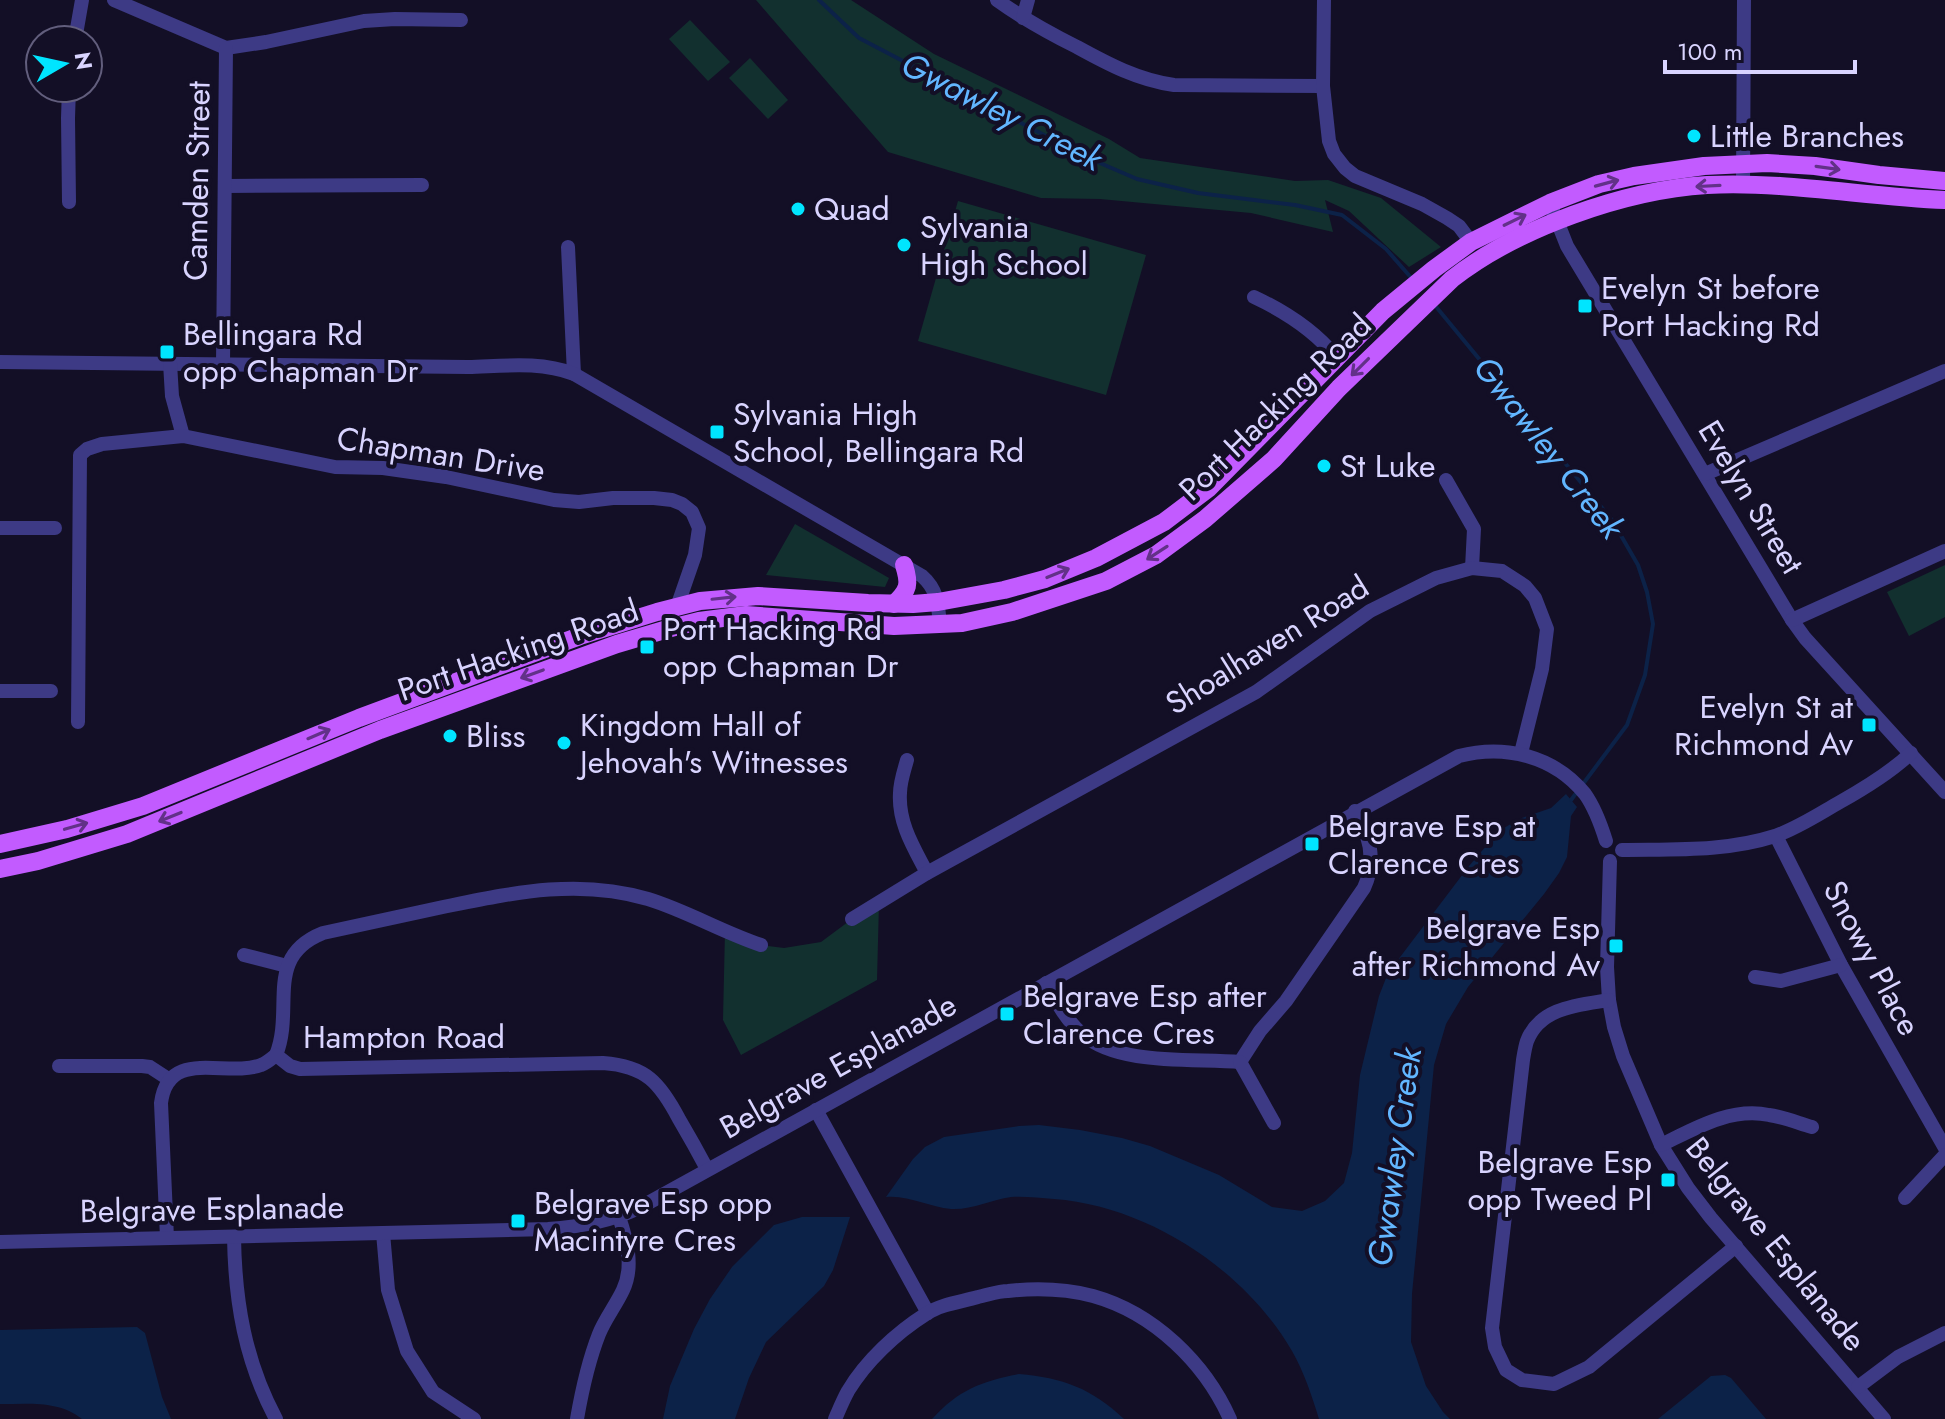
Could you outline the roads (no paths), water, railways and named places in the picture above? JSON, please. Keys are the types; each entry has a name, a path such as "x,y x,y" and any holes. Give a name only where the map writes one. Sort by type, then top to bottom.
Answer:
{"main road":[{"name":"Port Hacking Road","path":"0,869 127,834 380,730 617,644 671,628 746,615 894,626 940,625 994,617 1106,581 1156,555 1205,519 1274,459 1339,388 1452,279 1599,184 1634,176 1744,163 1815,166 1945,181"},
{"name":"Port Hacking Road","path":"0,844 67,829 143,806 359,718 580,636 700,601 758,596 894,604 938,602 1045,579 1096,558 1164,522 1209,488 1400,295 1471,242 1553,212 1708,185 1813,188 1945,200"},
{"path":"894,604 908,587 904,565"}],"street":[{"path":"78,24 82,0"},
{"path":"114,0 226,48 364,21 461,20"},
{"path":"997,0 1023,18 1117,69 1153,82 1174,85 1323,86"},
{"path":"1023,18 1028,0"},
{"path":"1324,0 1323,86 1329,141 1334,154 1345,168 1364,181 1422,204 1447,218 1459,226 1471,242"},
{"path":"1743,185 1744,0"},
{"name":"Camden Street","path":"223,364 226,48"},
{"path":"68,104 69,202"},
{"path":"225,186 422,185"},
{"name":"Evelyn Street","path":"1553,212 1567,246 1792,620 1945,792"},
{"path":"568,247 574,374"},
{"path":"1254,297 1292,317 1322,340 1336,357"},
{"path":"0,362 542,366 574,374 904,565 934,589 940,625"},
{"path":"170,363 172,396 183,436"},
{"path":"1705,474 1945,371"},
{"name":"Chapman Drive","path":"78,722 80,455 102,444 183,436 335,467 397,470 446,477 554,500 672,500 692,512 699,528 695,555 677,607"},
{"path":"1446,480 1474,529 1472,568"},
{"path":"0,528 55,528"},
{"path":"1792,620 1945,551"},
{"name":"Shoalhaven Road","path":"852,919 927,873 1256,692 1370,611 1436,578 1472,568 1502,571 1525,586 1535,598 1547,629 1542,669 1521,753"},
{"path":"0,691 51,691"},
{"name":"Belgrave Esplanade","path":"0,1242 563,1228 619,1217 1459,756 1486,751 1521,753 1552,766 1587,796 1606,841 1600,850 1603,857 1616,855 1607,967 1609,1000 1623,1056 1661,1145 1688,1188 1884,1419"},
{"path":"1616,855 1717,848 1776,836 1871,784 1892,771 1911,753"},
{"path":"907,760 899,791 901,814 908,837 927,873"},
{"path":"1240,1062 1260,1031 1286,1001 1370,875 1370,844 1355,811"},
{"name":"Snowy Place","path":"1776,836 1841,965 1945,1148"},
{"path":"276,1055 283,1031 287,966 309,939 323,933 505,894 550,888 594,889 648,899 761,945"},
{"path":"244,955 287,966"},
{"path":"1755,977 1781,981 1841,965"},
{"path":"1046,983 1069,1021 1104,1048 1124,1054 1168,1059 1240,1062"},
{"path":"1609,1000 1557,1011 1545,1017 1527,1041 1492,1328 1495,1347 1506,1370 1522,1380 1554,1384 1589,1367 1736,1246"},
{"name":"Hampton Road","path":"170,1080 191,1068 259,1066 276,1055 290,1066 300,1069 603,1063 630,1067 649,1078 667,1096 707,1169"},
{"path":"1240,1062 1274,1123"},
{"path":"59,1066 150,1067 170,1080 164,1088 161,1103 167,1238"},
{"path":"816,1110 928,1313"},
{"path":"1661,1145 1721,1118 1747,1114 1769,1115 1812,1127"},
{"path":"1905,1198 1945,1155"},
{"path":"577,1419 584,1379 600,1331 628,1275 627,1246 619,1217"},
{"path":"383,1233 388,1290 407,1351 433,1392 474,1419"},
{"path":"234,1237 241,1322 255,1375 276,1419"},
{"path":"835,1419 848,1392 868,1364 928,1313 1004,1291 1048,1289 1093,1296 1141,1318 1164,1334 1185,1351 1221,1399 1230,1419"},
{"path":"1858,1387 1898,1357 1945,1333"}],"water":[{"path":"1566,794 1577,807 1571,816 1567,857 1544,894 1468,987 1446,1024 1434,1065 1412,1294 1411,1342 1426,1386 1450,1419 1319,1419 1292,1351 1248,1294 1191,1247 1124,1214 1089,1204 1032,1197 1011,1197 951,1209 886,1197 913,1159 925,1147 944,1137 1039,1125 1080,1130 1150,1146 1219,1175 1272,1207 1302,1211 1325,1201 1344,1183 1352,1153 1360,1075 1379,996 1388,973 1499,831 1519,819 1551,808"},
{"path":"802,1217 850,1217 833,1270 824,1286 766,1342 735,1419 663,1419 670,1386 694,1329 732,1267 774,1225"},
{"path":"137,1327 145,1333 171,1419 82,1419 53,1406 0,1404 0,1330"},
{"path":"1019,1374 1076,1386 1100,1399 1124,1419 932,1419 971,1388"},
{"path":"1725,1375 1766,1419 1658,1419 1711,1376"}],"waterway":[{"name":"Gwawley Creek","path":"819,0 859,38 1086,157 1137,179 1198,193 1295,205 1342,215 1386,249 1414,281"},
{"name":"Gwawley Creek","path":"1433,303 1612,520 1638,565 1647,592 1653,624 1645,675 1627,725 1571,800"}],"place":[{"name":"Little Branches","path":"1694,136"},
{"name":"Quad","path":"798,209"},
{"name":"Sylvania High School","path":"904,245"},
{"name":"Evelyn St before Port Hacking Rd","path":"1585,306"},
{"name":"Bellingara Rd opp Chapman Dr","path":"167,352"},
{"name":"Sylvania High School, Bellingara Rd","path":"717,432"},
{"name":"St Luke","path":"1324,466"},
{"name":"Port Hacking Rd opp Chapman Dr","path":"647,647"},
{"name":"Evelyn St at Richmond Av","path":"1869,725"},
{"name":"Bliss","path":"450,736"},
{"name":"Kingdom Hall of Jehovah's Witnesses","path":"564,743"},
{"name":"Belgrave Esp at Clarence Cres","path":"1312,844"},
{"name":"Belgrave Esp after Richmond Av","path":"1616,946"},
{"name":"Belgrave Esp after Clarence Cres","path":"1007,1014"},
{"name":"Belgrave Esp opp Tweed Pl","path":"1668,1180"},
{"name":"Belgrave Esp opp Macintyre Cres","path":"518,1221"}]}
